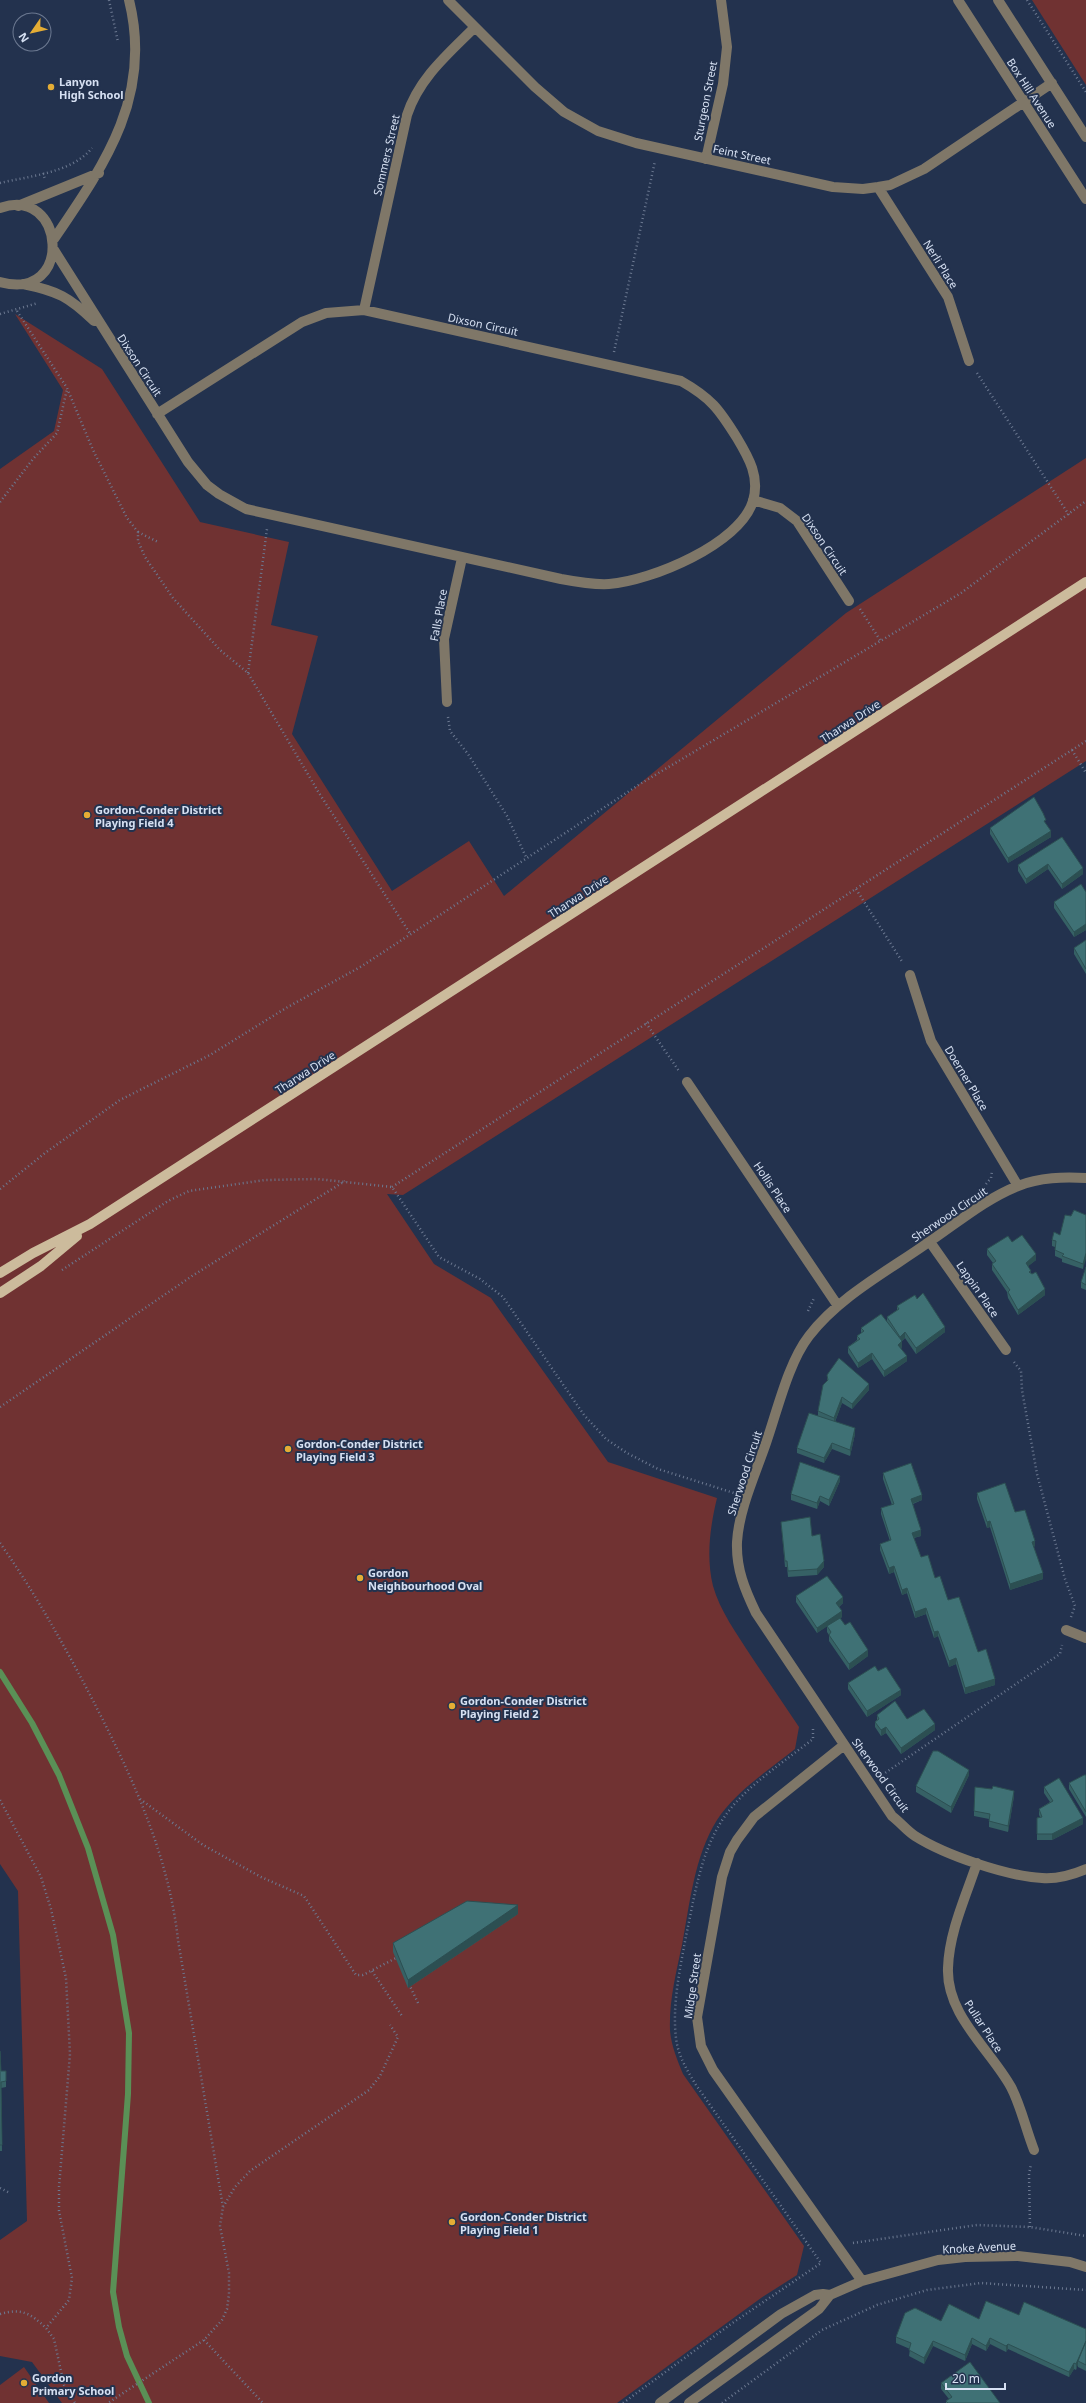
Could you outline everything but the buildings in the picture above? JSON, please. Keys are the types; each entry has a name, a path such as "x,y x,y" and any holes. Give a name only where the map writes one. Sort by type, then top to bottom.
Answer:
{"main road":[{"name":"Tharwa Drive","path":"0,1273 33,1253 90,1224 1083,585"},
{"name":"Tharwa Drive","path":"0,1293 41,1266 90,1224"}],"street":[{"path":"22,284 40,276 47,268 54,244 99,173 118,134 131,94 136,54 129,0"},
{"name":"Feint Street","path":"448,0 535,87 564,112 598,130 657,148 833,187 863,189 878,188 890,185 924,169 1052,83"},
{"name":"Sturgeon Street","path":"706,159 723,84 727,47 721,0"},
{"name":"Box Hill Avenue","path":"958,0 1086,199"},
{"name":"Box Hill Avenue","path":"998,0 1086,137"},
{"name":"Sommers Street","path":"364,310 407,115 413,97 431,71 475,27"},
{"path":"0,208 18,206 99,173"},
{"name":"Nerli Place","path":"878,188 948,297 969,361"},
{"name":"Dixson Circuit","path":"18,206 38,213 51,229 54,244 103,329 157,414 188,462 207,485 219,494 246,509 561,579 593,584 610,584 662,572 694,556 735,529 747,515 753,500 755,480 751,461 722,415 709,400 681,381 364,310 326,313 302,322 157,414"},
{"name":"Dixson Circuit","path":"0,283 22,284 45,289 72,300 103,329"},
{"name":"Dixson Circuit","path":"753,500 780,508 797,521 853,603"},
{"name":"Falls Place","path":"447,702 444,638 462,558"},
{"name":"Doerner Place","path":"910,975 931,1041 1018,1186"},
{"name":"Hollis Place","path":"687,1082 838,1306"},
{"name":"Sherwood Circuit","path":"1086,1178 1065,1177 1018,1186 990,1200 838,1306 808,1337 789,1374 743,1510 737,1542 739,1572 743,1587 756,1613 892,1816 914,1836 942,1850 1016,1876 1043,1879 1072,1875 1086,1869"},
{"name":"Lappin Place","path":"930,1242 1006,1350"},
{"path":"1066,1630 1086,1638"},
{"name":"Midge Street","path":"844,1745 754,1817 737,1840 722,1878 697,2017 701,2046 713,2070 862,2281"},
{"name":"Pullar Place","path":"977,1862 952,1941 948,1969 952,1995 963,2018 1011,2088 1034,2150"},
{"name":"Knoke Avenue","path":"689,2403 819,2309 830,2295 862,2281 938,2260 965,2257 1018,2256 1070,2262 1086,2267"},
{"name":"Knoke Avenue","path":"660,2403 782,2314 815,2295 830,2295"}],"path":[{"path":"109,0 113,10 118,50"},
{"path":"1027,0 1086,92"},
{"path":"0,183 61,168 78,160 91,150 95,144"},
{"path":"614,354 657,148"},
{"path":"0,314 17,311 45,301"},
{"path":"17,311 67,388 93,450 127,518 138,532 158,542"},
{"path":"606,352 621,355"},
{"path":"969,361 1069,515"},
{"path":"0,502 33,459 57,433 67,388"},
{"path":"0,1189 45,1153 120,1100 210,1055 286,1008 362,966 411,936 526,857 640,784 961,593 1086,501"},
{"path":"248,673 269,514"},
{"path":"138,532 138,541 144,557 173,598 220,650 248,673 319,792 411,936"},
{"path":"853,603 880,640"},
{"path":"447,702 450,731 468,754 507,816 526,857"},
{"path":"58,1272 168,1200 189,1191 265,1180 317,1179 392,1187 1086,741"},
{"path":"1072,750 1086,773"},
{"path":"856,889 910,975"},
{"path":"646,1023 687,1082"},
{"path":"984,1186 991,1178 992,1166 1003,1162"},
{"path":"0,1407 192,1276 345,1181"},
{"path":"392,1187 440,1257 480,1279 503,1297 584,1415 606,1439 627,1453 658,1469 735,1493"},
{"path":"805,1316 813,1304 814,1299 811,1288 821,1280"},
{"path":"881,1776 1060,1654 1066,1630 1075,1606 1065,1579 1038,1474 1022,1390 1021,1371 1006,1350"},
{"path":"733,1501 737,1485"},
{"path":"0,1543 29,1584 59,1636 120,1752 157,1846 174,1903 178,1940 222,2207 220,2226 229,2273 230,2294 227,2309 222,2320 204,2340 108,2403"},
{"path":"622,2403 731,2324 821,2263 696,2085 682,2061 676,2040 674,2016 681,1963 698,1876 716,1830 726,1815 747,1792 813,1738 814,1729 811,1723"},
{"path":"877,1770 884,1781"},
{"path":"139,1798 203,1845 261,1877 304,1896 356,1975 363,1975 372,1971 398,1956 401,1963"},
{"path":"0,1800 41,1877 51,1909 66,1978 70,2054 59,2187 59,2210 72,2278 69,2300 46,2328"},
{"path":"372,1971 402,2016"},
{"path":"406,1978 419,2005"},
{"path":"222,2207 235,2188 250,2171 369,2090 380,2076 398,2037 390,2025"},
{"path":"1030,2227 1029,2174 1034,2150"},
{"path":"0,2188 10,2193"},
{"path":"849,2244 977,2225 1030,2227 1086,2236"},
{"path":"722,2403 822,2330 877,2305 927,2290 981,2282 1086,2290"},
{"path":"0,2314 10,2312 30,2313 46,2328 54,2340 64,2385 75,2403"},
{"path":"204,2340 263,2403"}],"shaded area":[{"path":"1032,0 1086,0 1086,85"},
{"path":"15,314 102,369 200,522 289,542 271,625 318,636 292,734 392,891 469,841 504,896 846,613 1086,458 1086,761 403,1195 387,1194 434,1264 491,1298 608,1462 717,1498 712,1520 709,1553 711,1575 716,1595 724,1613 735,1631 799,1727 795,1749 743,1790 725,1809 709,1834 694,1881 673,1987 670,2019 672,2041 683,2074 804,2246 797,2275 761,2298 617,2403 62,2403 32,2362 0,2356 0,2240 27,2221 18,1891 0,1864 0,469 54,431 63,390"},
{"path":"24,2367 49,2403 0,2403 0,2385"}],"waterway":[{"path":"0,1672 32,1723 59,1775 88,1848 113,1935 129,2033 128,2094 113,2292 119,2327 127,2356 149,2403"}],"place":[{"name":"Lanyon High School","path":"51,87"},
{"name":"Gordon-Conder District Playing Field 4","path":"87,815"},
{"name":"Gordon-Conder District Playing Field 3","path":"288,1449"},
{"name":"Gordon Neighbourhood Oval","path":"360,1578"},
{"name":"Gordon-Conder District Playing Field 2","path":"452,1706"},
{"name":"Gordon-Conder District Playing Field 1","path":"452,2222"},
{"name":"Gordon Primary School","path":"24,2383"}]}
